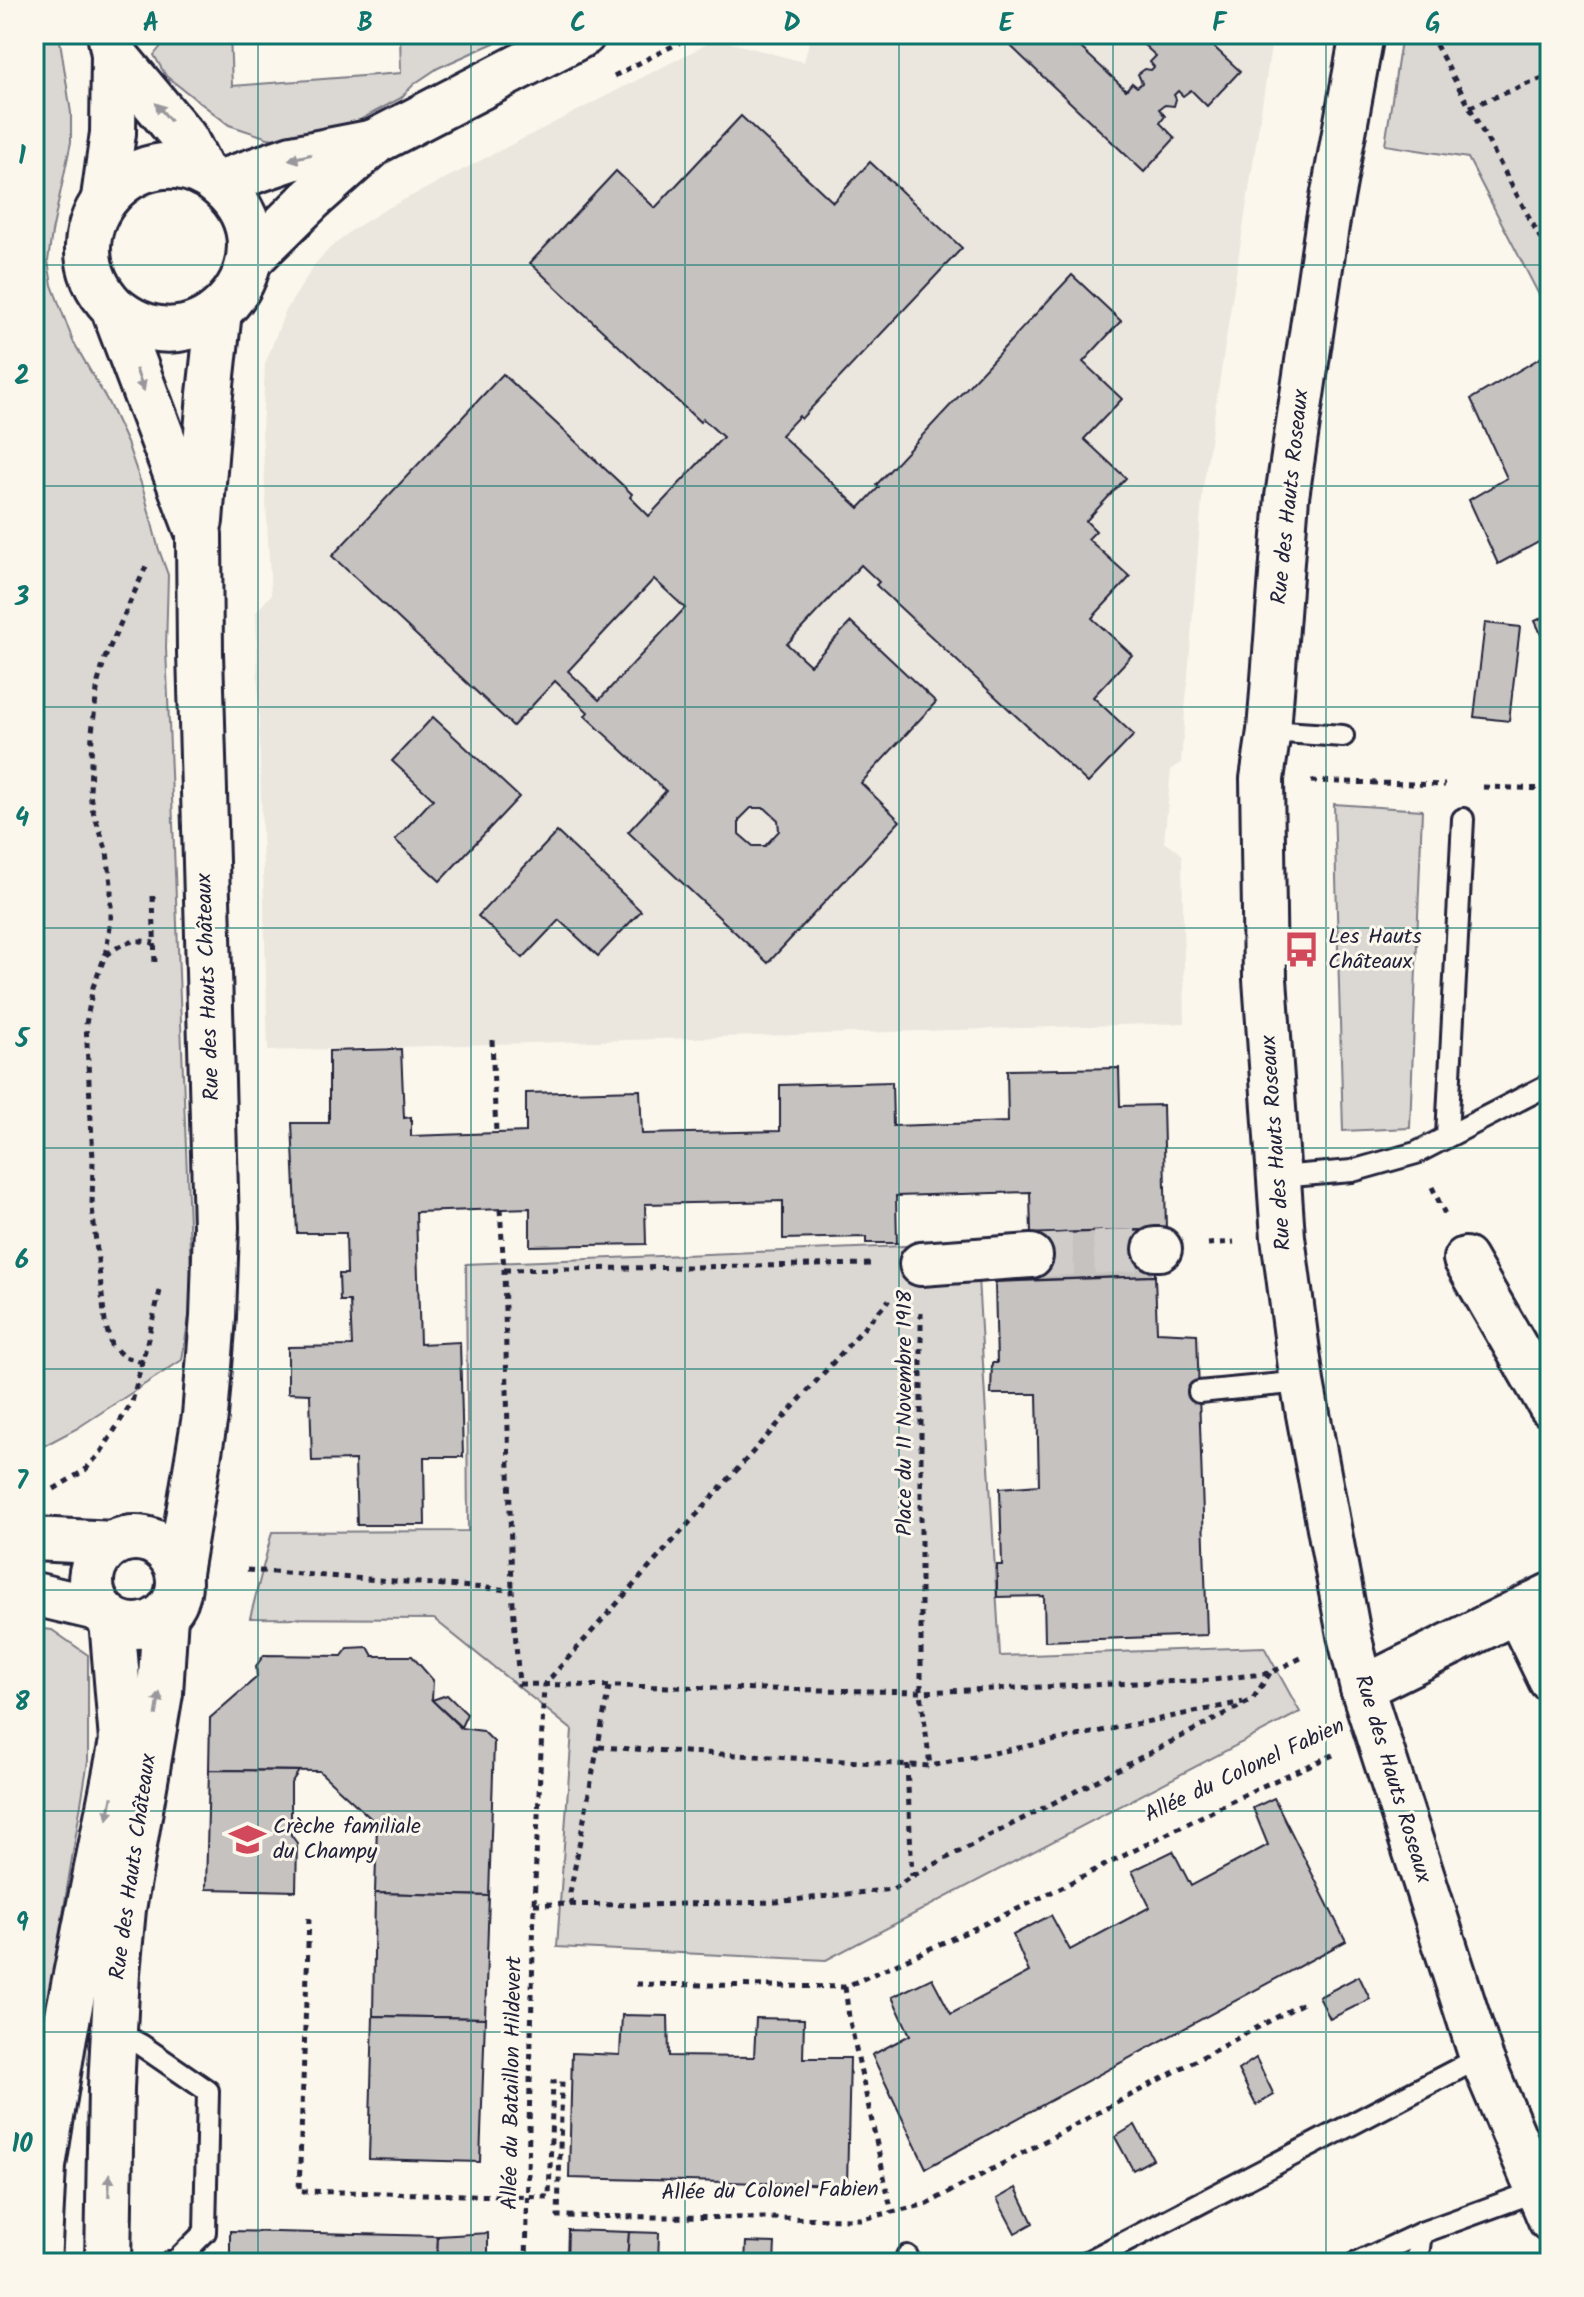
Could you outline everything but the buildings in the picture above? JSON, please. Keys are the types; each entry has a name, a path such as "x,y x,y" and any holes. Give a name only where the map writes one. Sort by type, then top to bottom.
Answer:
{"street":[{"path":"249,260 376,141 583,34"},
{"name":"Rue des Hauts Roseaux","path":"1362,34 1327,226 1287,497 1269,731 1262,779 1265,979 1278,1177 1302,1382 1349,1635 1362,1688 1481,2057 1543,2206"},
{"path":"112,44 185,139 210,179 236,202 249,242 249,260 239,289 219,311 188,327 162,329 131,320 113,307 97,288 87,254 89,231 104,198 113,133 112,44"},
{"path":"104,198 123,181 145,171 170,167 210,179 376,141"},
{"name":"Rue des Hauts Châteaux","path":"113,307 199,535"},
{"name":"Rue des Hauts Châteaux","path":"179,1573 202,1438 213,1317 216,1227 199,535 219,311"},
{"path":"921,1264 1031,1256"},
{"path":"1465,1259 1550,1406"},
{"name":"Rue des Hauts Châteaux","path":"121,1540 168,1503 202,1438"},
{"path":"34,1539 142,1538 155,1542 167,1549 179,1573 180,1588 175,1603 165,1615 153,1623 139,1626 126,1625 106,1615 34,1594"},
{"path":"106,1615 91,1586 92,1573 96,1561 121,1540"},
{"path":"1362,1688 1533,1604 1550,1680"},
{"name":"Rue des Hauts Châteaux","path":"38,2263 43,2166 62,2050 122,1741 106,1615"},
{"name":"Rue des Hauts Châteaux","path":"108,2263 113,2030 123,1909 160,1693 165,1615"}],"lane":[{"path":"1269,731 1343,736"},
{"path":"1447,1136 1463,819"},
{"path":"1278,1177 1352,1171 1416,1153 1550,1084"},
{"path":"1199,1392 1302,1382"},
{"path":"113,2030 141,2045 208,2091 205,2232 170,2263"},
{"path":"1085,2263 1481,2057"},
{"path":"1357,2263 1421,2233 1543,2206"},
{"path":"1417,2263 1421,2233"}],"path":[{"path":"1430,34 1550,256"},
{"path":"1470,107 1550,75"},
{"path":"46,1494 77,1476 101,1452 132,1402 143,1362 124,1357 111,1345 105,1322 93,1222 86,1024 93,987 105,956 111,921 107,852 90,793 98,682 105,658 153,551"},
{"path":"1262,779 1454,786"},
{"path":"1470,786 1550,789"},
{"path":"105,956 120,944 130,941 154,943"},
{"path":"492,1040 496,1133"},
{"path":"1416,1153 1465,1259"},
{"path":"500,1209 512,1590 519,1684 921,1692 1212,1680 1270,1673 1349,1635"},
{"path":"1158,1249 1283,1237"},
{"path":"544,1685 921,1264"},
{"name":"Place du 11 Novembre 1918","path":"504,1270 921,1264 921,1692 930,1766"},
{"path":"247,1570 512,1590"},
{"path":"534,1904 775,1902 893,1889 912,1876 1252,1700 1270,1673"},
{"name":"Allée du Bataillon Hildevert","path":"526,2263 534,1904 544,1685"},
{"path":"572,1905 570,1893 609,1687"},
{"path":"599,1747 930,1766 1252,1700"},
{"name":"Allée du Colonel Fabien","path":"636,1984 845,1987 1024,1906 1256,1789 1377,1734"},
{"path":"907,1764 912,1876"},
{"path":"309,1918 299,2191 526,2197"},
{"path":"845,1987 892,2213"},
{"name":"Allée du Colonel Fabien","path":"526,2197 549,2197 553,2082 562,2081 558,2216 862,2219 927,2204 1307,2001"}],"shaded area":[{"path":"34,34 59,34 71,113 71,142 48,261 52,285 73,341 107,400 127,443 168,575 166,648 191,1274 190,1311 182,1360 76,1429 34,1451"},
{"path":"166,34 230,34 232,86 401,73 400,34 514,34 438,68 414,84 401,98 343,129 294,142 268,138 229,125 166,76 154,55 166,40"},
{"path":"811,34 1273,34 1203,488 1181,763 1171,769 1164,843 1182,856 1185,1023 268,1051 256,612 271,595 262,431 265,364 285,312 315,264 329,249 386,209 717,39 804,62"},
{"path":"1402,34 1550,34 1550,316 1468,158 1385,145"},
{"path":"1334,804 1422,810 1410,1128 1343,1131"},
{"path":"976,1243 1000,1656 1264,1647 1300,1712 826,1960 557,1947 572,1730 434,1619 250,1618 272,1532 468,1531 466,1264"},
{"path":"34,1628 52,1630 88,1655 88,1761 34,2090"}],"tunnel":[{"path":"1031,1256 1155,1249"}],"place":[{"name":"Les Hauts Châteaux","path":"1302,950"},
{"name":"Crèche familiale du Champy","path":"247,1840"}]}
